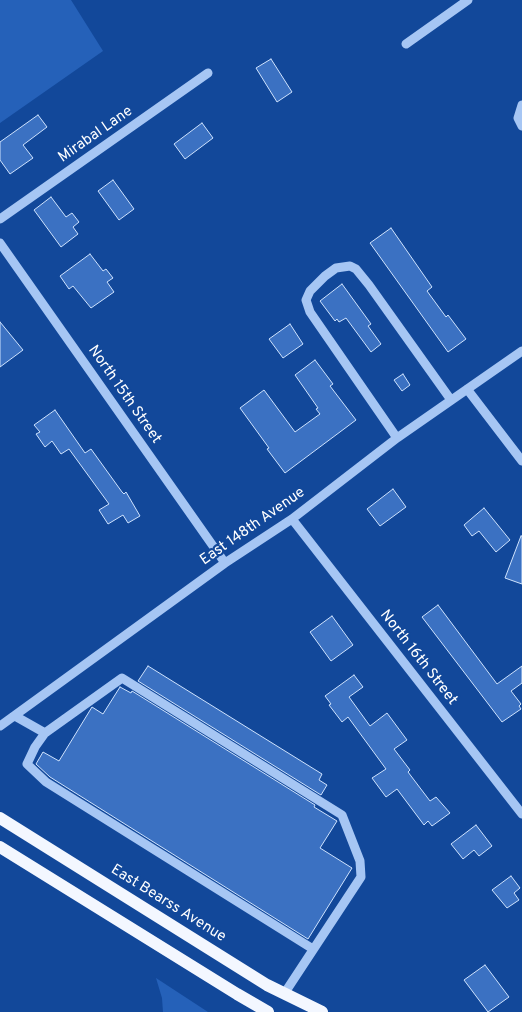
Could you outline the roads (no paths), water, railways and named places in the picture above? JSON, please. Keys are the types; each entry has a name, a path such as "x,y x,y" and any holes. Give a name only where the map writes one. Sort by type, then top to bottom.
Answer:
{"main road":[{"name":"East Bearss Avenue","path":"0,818 267,985 322,1012"},
{"path":"0,847 268,1012"}],"street":[{"path":"406,44 468,0"},
{"name":"Mirabal Lane","path":"0,219 208,73"},
{"path":"522,106 518,118 522,126"},
{"name":"North 15th Street","path":"0,243 225,563"},
{"path":"397,438 310,312 306,300 310,291 336,268 350,266 356,269 451,400"},
{"name":"East 148th Avenue","path":"0,726 225,563 292,518 397,438 522,351"},
{"path":"467,389 522,461"},
{"name":"North 16th Street","path":"292,518 522,814"},
{"path":"284,994 361,877 360,860 342,815 122,678 45,733 34,747 27,764 46,782 313,949"},
{"path":"15,716 45,733"}]}
